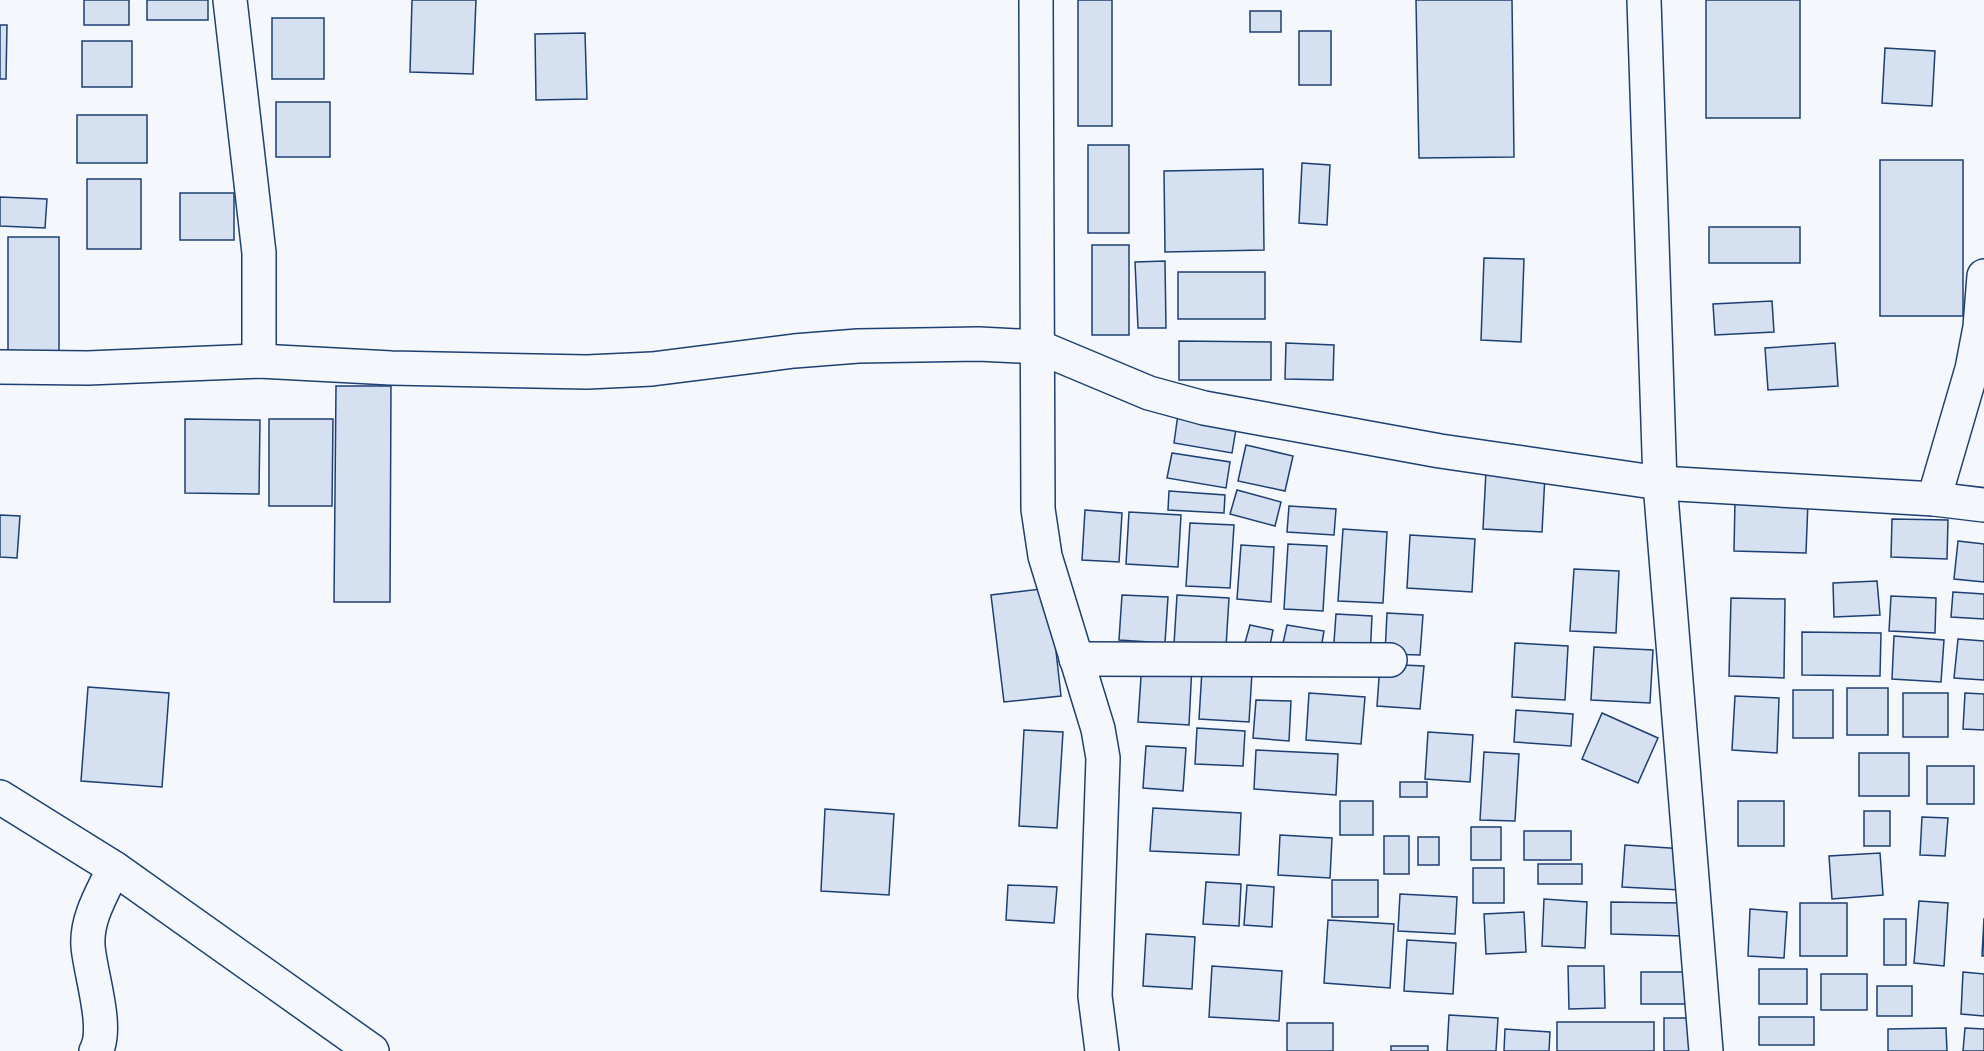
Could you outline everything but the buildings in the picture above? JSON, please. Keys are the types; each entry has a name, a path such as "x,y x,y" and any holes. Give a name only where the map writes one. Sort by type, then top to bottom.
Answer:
{"street":[{"path":"230,0 259,253 259,361"},
{"path":"1036,0 1038,509 1041,536 1098,729 1103,758 1095,996 1102,1051"},
{"path":"1644,0 1659,483 1706,1051"},
{"path":"1934,499 1972,369 1980,327 1984,276"},
{"path":"0,368 88,368 259,361 391,368 587,372 662,368 794,351 858,346 980,344 1039,347 1149,393 1204,408 1440,451 1659,483 1934,499 1984,505"},
{"path":"1076,658 1390,660"},
{"path":"0,797 114,868 372,1051"},
{"path":"96,1051 100,1036 88,945 95,907 114,868"}]}
